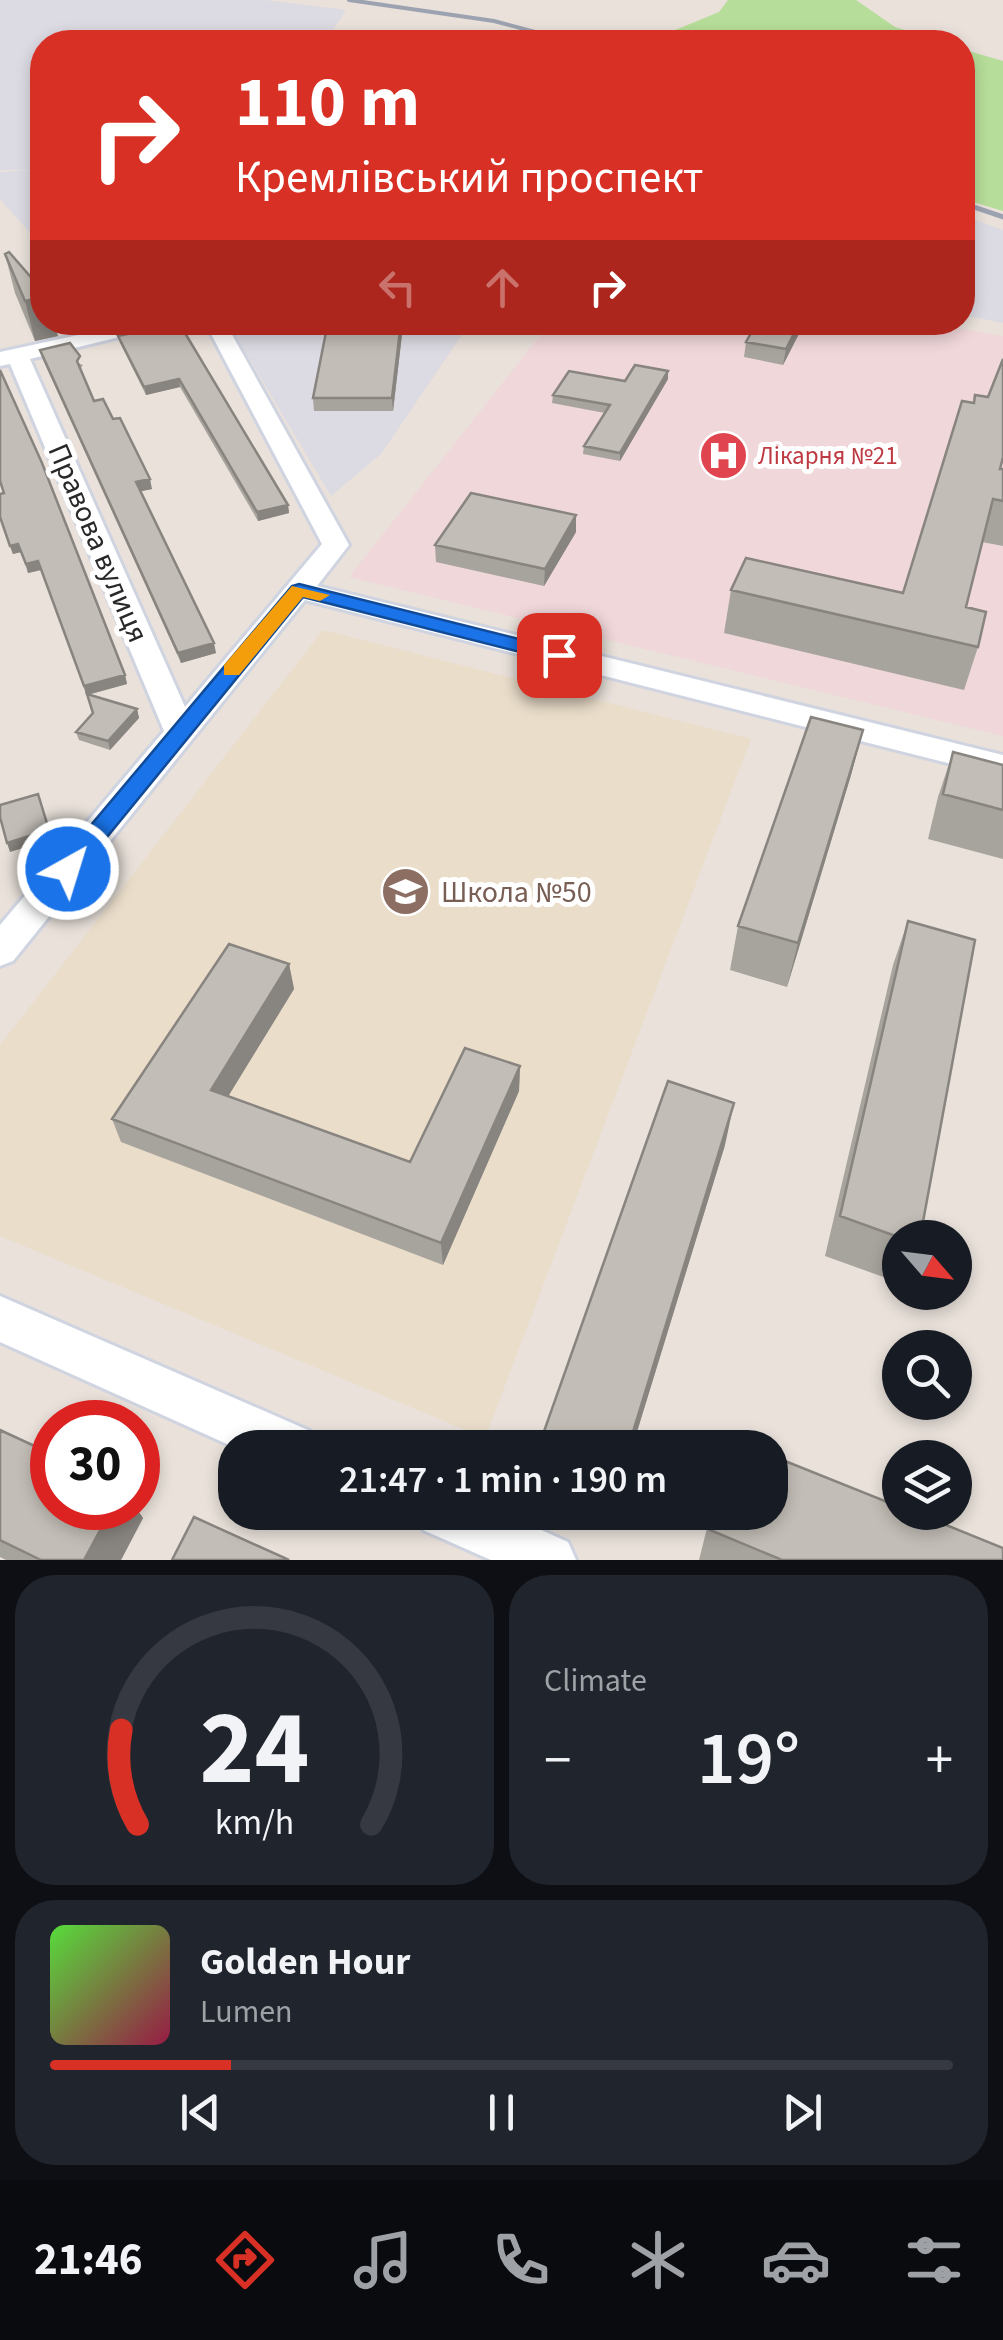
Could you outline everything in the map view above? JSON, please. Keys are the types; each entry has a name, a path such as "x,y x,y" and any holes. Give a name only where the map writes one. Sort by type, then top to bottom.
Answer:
{"street":[{"path":"8,357 110,335"},
{"path":"0,952 336,545 223,335"},
{"name":"Правова вулиця","path":"8,357 180,732"},
{"path":"299,590 1003,766"},
{"path":"0,1319 252,1430"},
{"path":"482,1530 550,1560"}],"shaded area":[{"path":"0,0 265,0 346,10 333,30 30,30 30,170 0,170"},
{"path":"30,170 30,233 0,199 0,172"},
{"path":"975,220 1003,230 1003,323 975,317"},
{"name":"Лікарня №21","path":"975,331 1003,336 1003,736 349,577 541,335 975,335"},
{"path":"235,335 462,335 381,454 331,496"},
{"name":"Школа №50","path":"323,630 751,739 488,1430 466,1430 0,1236 0,1045"}],"green space":[{"path":"728,0 856,0 905,30 675,30 719,12"},
{"path":"975,53 1003,61 1003,211 975,203"}],"building":[{"path":"9,252 30,276 30,300 25,301 5,254"},
{"path":"186,335 288,505 257,512 179,379 144,387 118,336"},
{"path":"325,335 399,335 392,398 313,398"},
{"path":"750,335 793,335 786,349 746,342"},
{"path":"70,343 80,356 77,361 94,401 103,399 113,419 120,418 150,479 136,482 214,643 178,653 40,350"},
{"path":"1003,359 1003,501 993,499 966,607 986,612 978,647 731,590 746,558 903,593 962,401 974,403 975,395 988,397"},
{"path":"635,365 668,371 620,453 584,446 610,405 553,395 569,371 625,381"},
{"path":"0,370 42,463 125,675 84,686 38,561 26,564 18,544 10,546 0,517 0,494 4,493 0,481"},
{"path":"471,493 576,515 545,569 435,545"},
{"path":"87,694 137,709 108,741 76,732 93,713"},
{"path":"811,717 863,730 798,943 738,926"},
{"path":"953,752 1003,765 1003,810 943,794"},
{"path":"38,794 49,830 7,843 0,805"},
{"path":"908,921 975,940 923,1220 882,1220 882,1231 840,1216"},
{"path":"229,944 289,964 211,1090 410,1162 465,1048 520,1066 441,1243 112,1119"},
{"path":"668,1081 734,1103 634,1430 544,1430"},
{"path":"0,1430 30,1444 30,1530 100,1530 84,1560 41,1560 0,1540"},
{"path":"788,1462 882,1500 882,1530 958,1530 1003,1548 1003,1560 782,1560 710,1530 788,1530"},
{"path":"194,1517 289,1560 172,1560"}],"railway":[{"path":"349,0 494,21 528,30"},
{"path":"975,207 1003,217"}],"slow traffic":[{"path":"232,670 299,590 320,595"}],"place":[{"name":"Лікарня №21","path":"723,456"},
{"name":"Школа №50","path":"406,892"}],"route":[{"path":"68,869 299,590 559,655"}]}
